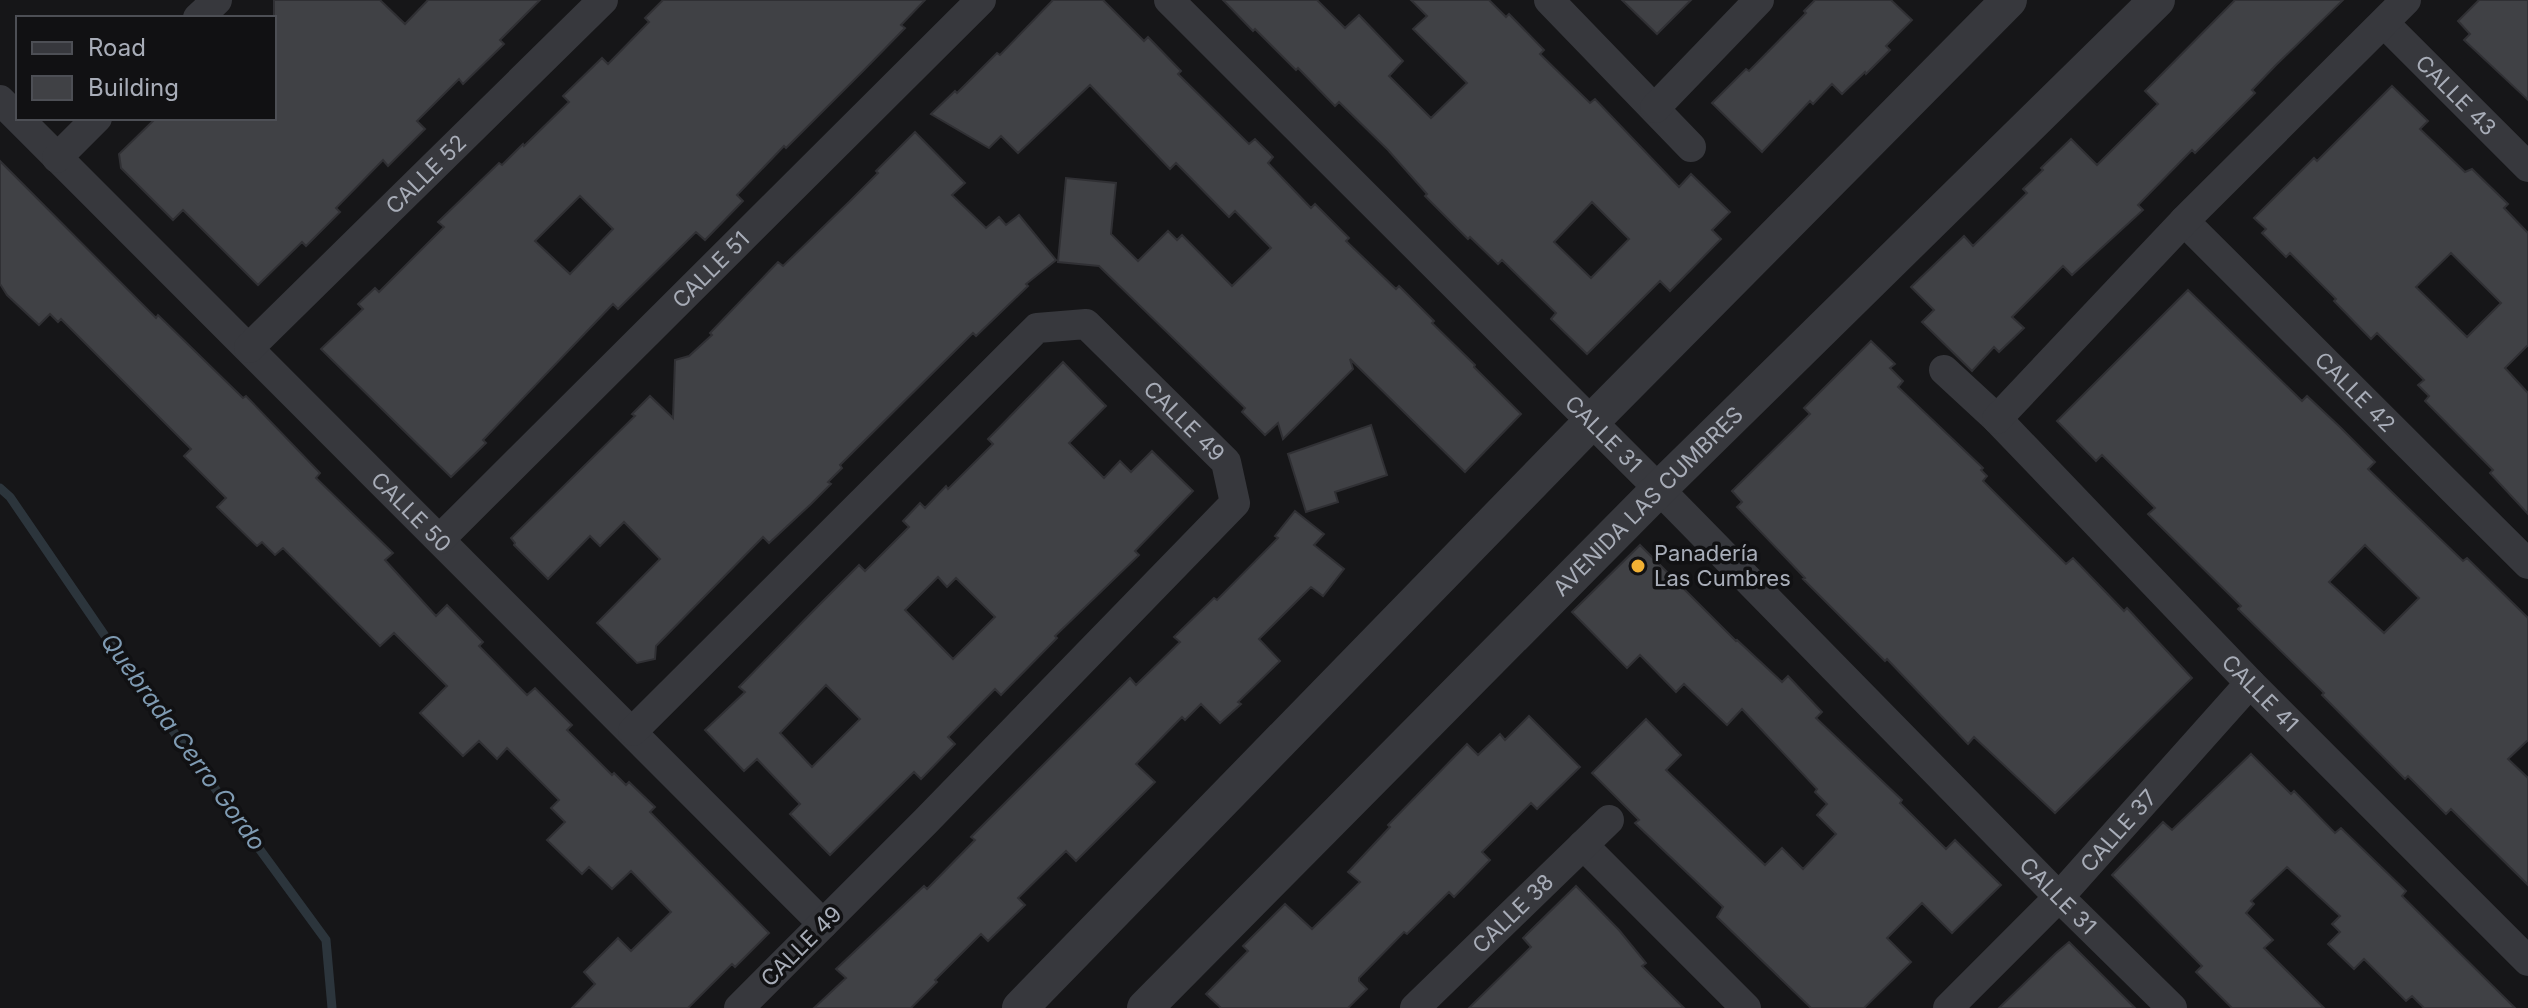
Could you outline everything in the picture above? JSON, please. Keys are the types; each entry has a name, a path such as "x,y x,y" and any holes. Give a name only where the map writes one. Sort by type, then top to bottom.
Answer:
{"street":[{"path":"200,16 217,0"},
{"name":"CALLE 52","path":"249,348 603,0"},
{"name":"CALLE 51","path":"440,539 981,0"},
{"name":"CALLE 31","path":"1169,0 1592,421 2172,1008"},
{"path":"1549,0 1691,147"},
{"path":"1655,108 1759,0"},
{"path":"1020,1008 1592,421 2009,0"},
{"name":"AVENIDA LAS CUMBRES","path":"1145,1008 1659,489 2157,0"},
{"path":"1997,419 2184,221 2406,0"},
{"name":"CALLE 43","path":"2384,23 2528,167"},
{"name":"CALLE 50","path":"0,100 16,116"},
{"name":"CALLE 50","path":"20,120 823,924"},
{"path":"57,158 95,120"},
{"name":"CALLE 42","path":"2184,221 2528,564"},
{"name":"CALLE 49","path":"633,731 1037,328 1086,324 1226,462 1235,503 739,1008"},
{"name":"CALLE 41","path":"1944,370 1997,419 2250,683 2528,961"},
{"name":"CALLE 37","path":"1948,1008 2059,897 2250,683"},
{"name":"CALLE 38","path":"1415,1008 1609,820"},
{"path":"1583,845 1746,1008"}],"building":[{"path":"274,0 380,0 405,24 428,0 540,0 500,40 504,44 463,84 459,79 417,121 425,129 388,166 383,160 336,208 340,212 306,246 302,242 258,285 183,210 173,220 121,168 119,154 154,120 276,120"},
{"path":"663,0 925,0 901,25 905,28 737,195 743,201 705,240 696,232 618,309 613,304 451,477 321,349 363,309 358,304 375,288 379,292 444,227 438,222 569,102 563,96 602,58 608,64 649,22 645,18","holes":["580,196 613,229 570,274 535,241"]},
{"path":"1053,0 1103,0 1144,41 1148,37 1181,71 1178,74 1249,144 1255,139 1273,157 1268,163 1311,208 1315,204 1349,238 1346,241 1396,289 1399,286 1521,414 1465,472 1350,359 1353,369 1283,439 1278,423 1265,435 1242,412 1245,408 1099,266 1058,262 1066,178 1116,183 1111,234 1138,261 1168,231 1177,240 1182,235 1232,286 1271,248 1235,211 1229,217 1176,163 1170,169 1090,85 1018,153 1001,136 989,148 931,114 997,53 1000,55"},
{"path":"1223,0 1317,0 1345,28 1359,15 1403,61 1389,76 1431,118 1467,83 1413,29 1427,16 1411,0 1489,0 1506,17 1509,14 1544,50 1540,54 1590,103 1595,99 1679,187 1691,174 1730,212 1712,230 1721,239 1670,291 1660,281 1587,354 1551,319 1556,313 1502,260 1498,264 1470,237 1468,239 1425,196 1427,194 1388,150 1339,102 1335,106 1298,68 1296,70 1255,29 1253,31","holes":["1592,202 1629,239 1591,278 1554,242"]},
{"path":"1622,0 1691,0 1657,34"},
{"path":"1815,0 1891,0 1912,20 1886,46 1890,50 1866,74 1842,94 1832,84 1813,104 1810,101 1762,152 1712,103 1746,69 1749,71"},
{"path":"2235,0 2343,0 2276,65 2252,90 2255,93 2195,153 2192,150 2138,205 2143,210 2072,275 2063,266 2012,317 2024,328 1999,352 1994,347 1972,371 1922,322 1934,310 1911,287 1964,236 1973,246 2027,193 2023,189 2071,139 2097,165 2158,104 2145,91"},
{"path":"2479,0 2528,0 2528,100 2464,40 2470,34 2458,21"},
{"path":"2392,86 2428,121 2420,129 2465,172 2472,169 2508,204 2504,208 2528,233 2528,345 2505,368 2528,393 2528,514 2490,473 2493,470 2425,401 2429,396 2418,385 2424,380 2377,333 2371,339 2290,253 2286,257 2262,233 2266,229 2254,218 2314,158 2317,161","holes":["2451,253 2501,303 2467,337 2416,287"]},
{"path":"915,132 965,183 952,195 986,228 999,217 1006,225 1019,215 1056,260 1026,284 1028,286 976,336 973,333 840,465 842,468 828,482 831,484 811,504 769,543 763,537 656,646 655,659 637,663 597,623 660,559 624,522 600,546 590,536 548,579 514,545 511,538 635,416 632,414 650,396 673,418 675,360 689,356 712,335 710,333 778,262 783,266 878,173 876,171"},
{"path":"0,161 156,318 158,315 243,398 246,396 320,473 316,478 393,553 385,560 436,616 447,605 483,642 479,646 527,695 535,688 572,725 567,730 612,775 614,773 626,785 629,782 655,807 650,812 769,933 688,1008 572,1008 595,984 584,972 618,938 631,951 671,912 631,871 612,889 589,867 582,874 547,840 565,822 551,808 559,800 507,748 497,759 479,741 463,756 420,713 447,686 394,633 380,646 283,548 275,555 262,542 257,546 217,507 226,498 184,456 191,449 61,319 58,322 50,314 39,325 7,295 0,284"},
{"path":"2188,290 2302,401 2307,396 2340,427 2375,462 2368,469 2463,561 2467,558 2528,618 2528,740 2508,759 2528,778 2528,885 2451,809 2446,814 2408,776 2405,779 2322,695 2324,693 2238,609 2241,606 2148,514 2155,508 2102,455 2096,461 2057,421","holes":["2365,545 2419,598 2384,633 2329,582"]},
{"path":"1871,341 1895,364 1890,368 1903,381 1898,387 1983,468 1981,470 1987,476 1983,481 2066,564 2073,558 2124,611 2127,608 2192,678 2055,813 1974,737 1968,744 1887,659 1885,661 1803,579 1737,507 1742,502 1732,491 1810,414 1804,408"},
{"path":"1063,362 1106,406 1069,443 1104,478 1120,461 1131,472 1152,451 1193,491 1135,551 1139,555 1055,636 1057,638 1001,695 995,689 948,737 955,744 921,779 914,772 830,855 790,814 800,804 757,759 744,771 705,730 745,692 739,687 859,565 865,571 909,527 903,521 920,503 925,508 993,444 988,439","holes":["938,577 947,587 956,578 995,617 953,659 905,610","826,685 860,719 812,767 780,733"]},
{"path":"1371,425 1387,475 1335,492 1338,502 1306,512 1288,454"},
{"path":"1295,511 1324,534 1314,545 1344,569 1323,596 1311,587 1259,639 1280,661 1238,702 1241,704 1220,723 1201,704 1185,720 1182,717 1136,764 1155,782 1076,861 1066,851 1018,898 1025,905 988,941 981,934 911,1008 814,1008 846,978 836,969 924,886 927,889 975,840 971,837 1130,678 1136,685 1180,642 1174,637 1214,598 1217,600 1278,538 1275,536"},
{"path":"1640,545 1736,641 1782,682 1788,676 1822,712 1816,718 1902,800 1900,803 1946,849 1955,840 2001,885 1952,933 1922,903 1887,938 1911,962 1864,1008 1811,1008 1717,917 1723,907 1635,823 1639,820 1592,773 1646,719 1681,755 1666,770 1765,865 1782,848 1803,869 1836,834 1817,815 1827,804 1815,792 1817,789 1742,709 1727,725 1684,684 1676,692 1640,655 1627,668 1572,612"},
{"path":"1529,716 1580,767 1537,809 1531,803 1482,852 1490,860 1454,897 1449,892 1359,978 1367,989 1348,1008 1221,1008 1206,994 1248,951 1243,946 1285,904 1312,929 1360,882 1348,872 1390,827 1388,825 1467,744 1478,755 1500,734 1505,740"},
{"path":"2251,754 2291,794 2294,791 2335,833 2341,828 2406,891 2402,896 2515,1008 2424,1008 2412,996 2406,1001 2364,959 2354,969 2328,944 2340,932 2332,924 2340,916 2287,867 2251,901 2254,904 2246,913 2273,940 2264,948 2324,1008 2232,1008 2196,972 2202,966 2112,875 2163,822 2172,830"},
{"path":"1576,886 1619,930 1646,963 1642,966 1684,1008 1469,1008 1531,947 1523,938"},
{"path":"2069,942 2135,1008 1999,1008 2056,953"}],"waterway":[{"name":"Quebrada Cerro Gordo","path":"0,488 10,497 127,668 326,940 332,1008"}],"place":[{"name":"Panadería Las Cumbres","path":"1638,566"}]}
